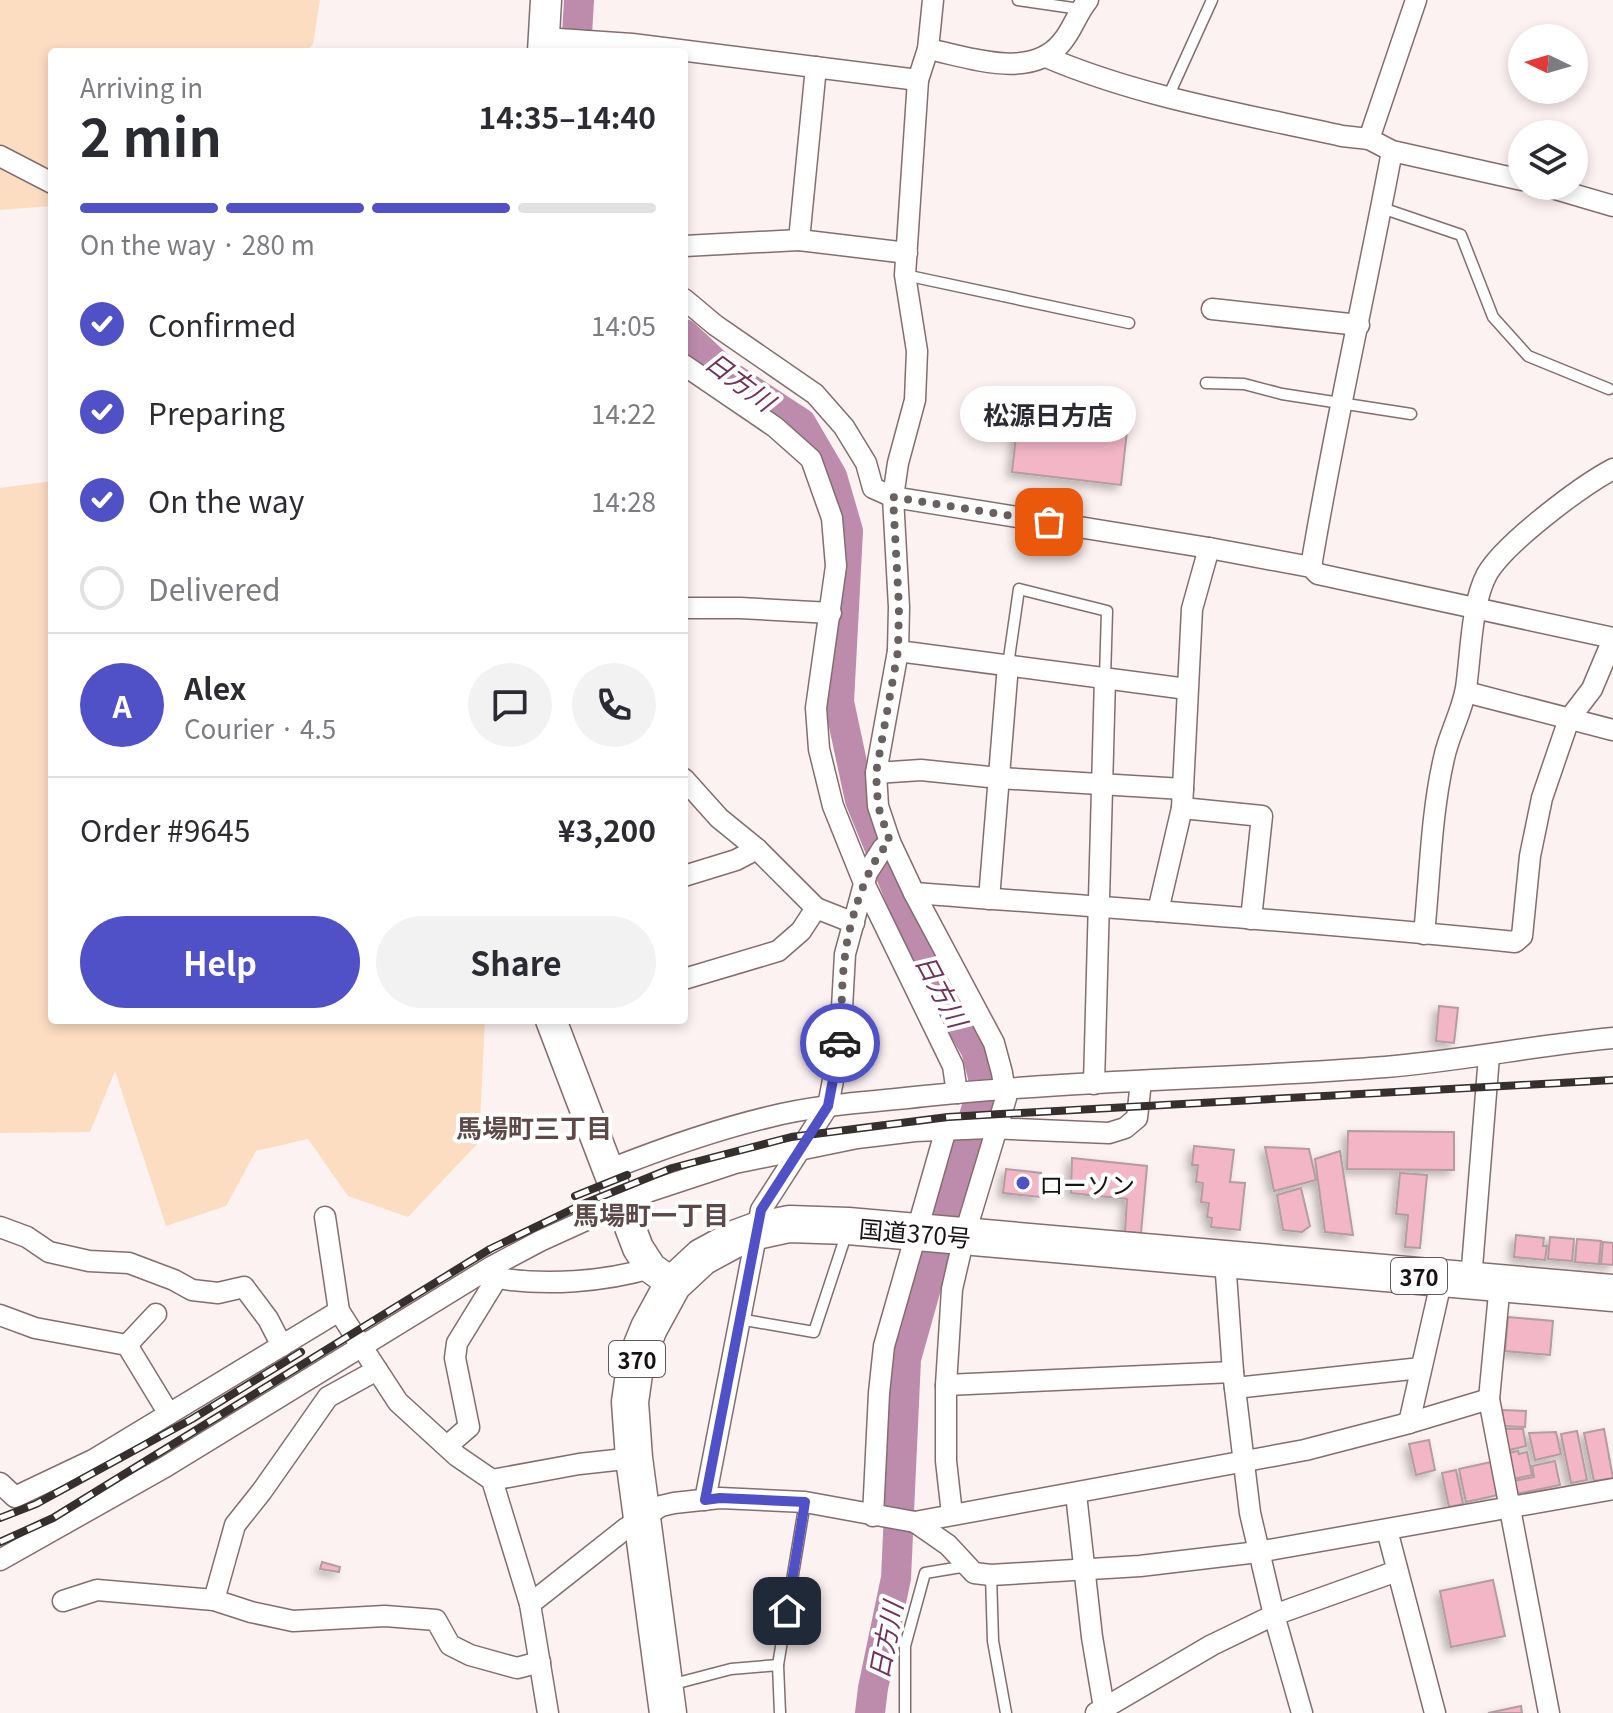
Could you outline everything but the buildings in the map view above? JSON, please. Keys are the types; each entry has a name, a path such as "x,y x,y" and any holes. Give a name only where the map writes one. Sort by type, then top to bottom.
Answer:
{"highway":[{"name":"国道370号","path":"667,1700 634,1458 630,1402 636,1360 649,1328 662,1276 737,1238 789,1224 848,1226 1613,1293"}],"main road":[{"path":"546,0 551,43"},
{"path":"553,1024 638,1248 662,1276"}],"street":[{"path":"873,1516 884,1346 994,1128 1006,1098 1000,1090 994,1043 887,845 878,806 876,773 898,651 899,607 893,497 898,463 915,400 917,351 905,275 918,80 928,49 933,0"},
{"path":"1369,139 1413,1"},
{"path":"928,49 1015,65 1046,57 1063,41 1084,5"},
{"path":"551,43 590,41 651,48"},
{"path":"688,52 918,80"},
{"path":"1046,57 1094,77 1168,97 1342,136 1369,139 1392,151 1508,177"},
{"path":"799,240 816,67"},
{"path":"1311,567 1323,486 1359,325 1392,151"},
{"path":"0,156 48,181"},
{"path":"1588,199 1613,206"},
{"path":"688,246 799,240 907,253"},
{"path":"688,302 715,325 815,394 844,427 866,463 873,488 893,497 1311,567 1318,574 1613,638 1592,689 1569,719 1542,798 1530,856 1522,936 1515,942 914,893"},
{"path":"1212,309 1359,325"},
{"path":"688,368 775,427 811,459 832,518 836,566 816,708 819,749 833,806 953,1066 961,1092"},
{"path":"1424,934 1444,757 1466,692 1477,609 1486,576 1500,557 1533,526 1595,478 1613,469"},
{"path":"1158,911 1182,798 1192,609 1209,548"},
{"path":"688,608 831,613"},
{"path":"898,651 1187,689"},
{"path":"989,899 1008,665"},
{"path":"1094,1084 1105,678"},
{"path":"1466,692 1613,730"},
{"path":"876,773 921,770 1104,785 1262,816 1251,919"},
{"path":"688,787 816,908 854,923"},
{"path":"705,1500 761,1210 828,1106 840,1044 845,954 866,878 887,845"},
{"path":"688,875 736,860 757,849"},
{"path":"688,978 778,951 801,931 816,908"},
{"path":"608,1170 671,1145 742,1124 828,1106 961,1092 1386,1067 1613,1038"},
{"path":"1489,1056 1471,1280 1489,1399 1549,1713"},
{"path":"0,1560 101,1505 362,1347 621,1202 694,1175 802,1148 857,1138 994,1128 1109,1133 1125,1128 1137,1118 1141,1081"},
{"path":"952,1129 941,1235 952,1289 946,1385 946,1461 952,1514"},
{"path":"325,1217 339,1311 398,1402 447,1446 492,1480 530,1604 548,1713"},
{"path":"0,1227 27,1237 49,1252 89,1261 129,1263 192,1290 218,1293 244,1287 268,1319 282,1346"},
{"path":"1225,1260 1242,1462 1258,1552 1302,1713"},
{"path":"494,1272 529,1283 627,1275 662,1276"},
{"path":"447,1446 469,1427 455,1358 457,1343 494,1272"},
{"path":"1409,1423 1421,1368 1471,1280"},
{"path":"0,1483 15,1497 93,1460 339,1311"},
{"path":"127,1345 156,1314"},
{"path":"0,1315 35,1328 127,1345 169,1414"},
{"path":"946,1385 1234,1380 1421,1368"},
{"path":"214,1600 235,1525 328,1397 377,1370"},
{"path":"530,1604 625,1529 661,1506 733,1498 805,1502 915,1522 1305,1450 1489,1399"},
{"path":"492,1480 579,1464 634,1458"},
{"path":"915,1522 948,1545 974,1573 1084,1571 1258,1552 1613,1489"},
{"path":"1076,1494 1100,1710 1212,1645 1274,1615 1397,1571"},
{"path":"1387,1530 1435,1713"},
{"path":"63,1601 97,1590 214,1600 293,1621 385,1616 436,1620 450,1645 470,1655 517,1668 540,1662"}],"lane":[{"path":"1018,0 1084,5"},
{"path":"1168,97 1212,0"},
{"path":"1382,208 1461,235 1493,317 1528,356 1609,389"},
{"path":"905,275 1129,323"},
{"path":"1206,383 1244,384 1282,394 1411,414"},
{"path":"1008,665 1019,589 1107,611 1105,678"},
{"path":"739,1319 814,1332 848,1226"},
{"path":"780,1713 778,1665 805,1502"},
{"path":"905,1713 905,1646 925,1573 967,1566"},
{"path":"991,1575 993,1641 1006,1713"},
{"path":"667,1700 731,1669 778,1665"}],"shaded area":[{"path":"0,0 320,0 313,44 309,48 48,48 48,206 0,210"},
{"path":"48,482 48,1024 485,1024 479,1142 408,1217 348,1196 308,1139 256,1151 226,1206 166,1226 115,1071 90,1132 0,1133 0,488"}],"waterway":[{"name":"日方川","path":"576,48 579,0"},
{"name":"日方川","path":"688,338 728,375 801,423 832,476 848,531 839,702 860,800 932,975 976,1050 984,1081 906,1359 896,1578 870,1713"}],"railway":[{"path":"0,1542 53,1518 490,1249 583,1204 672,1168 791,1137 948,1117 1613,1080"},
{"path":"575,1196 627,1175"},
{"path":"0,1518 36,1504 192,1419 301,1352"}],"way so far":[{"path":"840,1043 845,954 867,873 890,842 878,806 876,773 898,651 899,607 893,497 1049,522"}],"place":[{"name":"松源日方店","path":"1049,522"},
{"name":"ローソン","path":"1023,1183"}],"district":[{"name":"馬場町三丁目","path":"534,1126"},
{"name":"馬場町一丁目","path":"651,1213"}],"route":[{"path":"787,1611 805,1502 705,1500 761,1210 828,1106 840,1043"}]}
